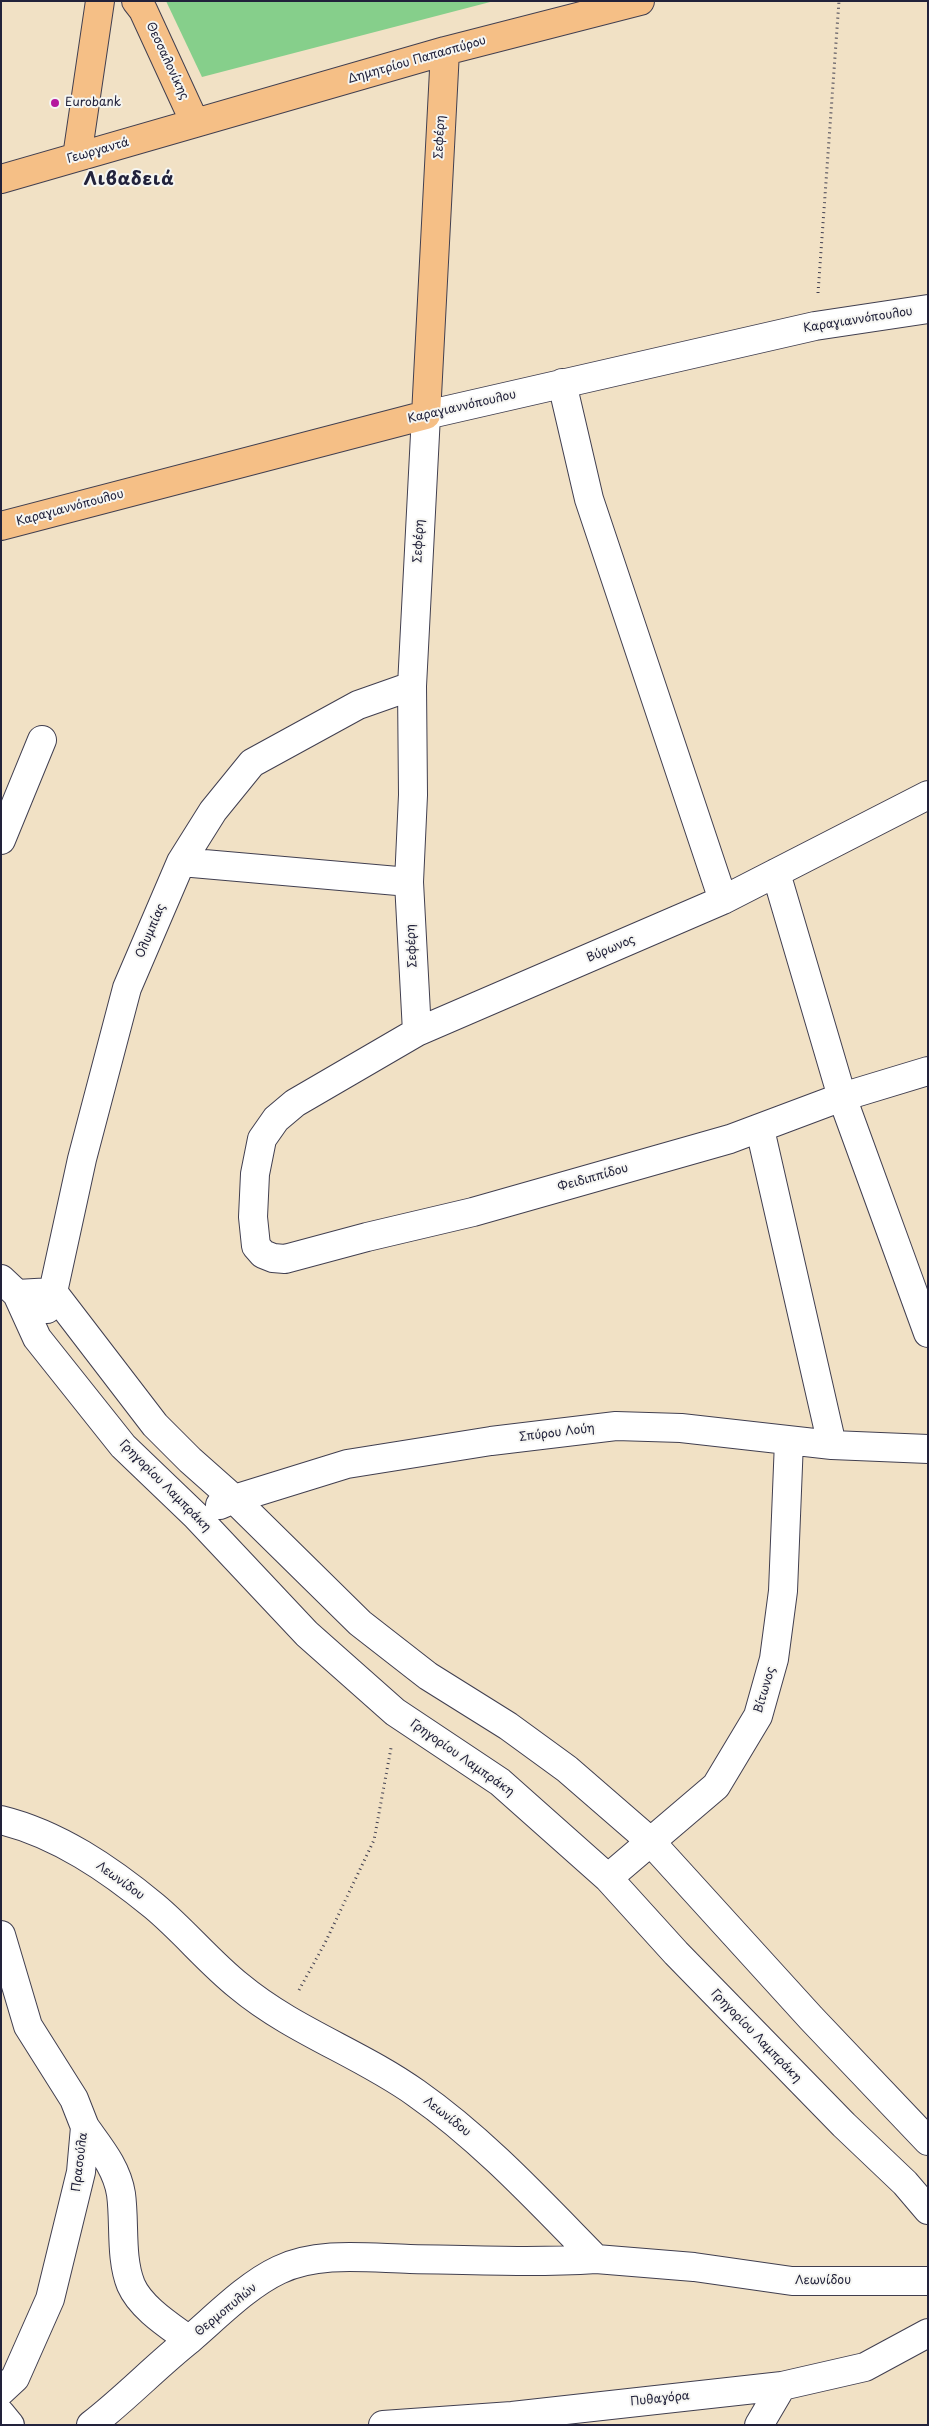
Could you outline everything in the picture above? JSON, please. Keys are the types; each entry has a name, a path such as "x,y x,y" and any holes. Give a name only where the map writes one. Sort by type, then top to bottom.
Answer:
{"main road":[{"path":"77,157 100,1"},
{"name":"Θεσσαλονίκης","path":"136,1 143,10 195,123"},
{"name":"Δημητρίου Παπασπύρου","path":"195,123 445,51 640,1"},
{"name":"Σεφέρη","path":"426,415 445,51"},
{"name":"Γεωργαντά","path":"1,179 195,123"},
{"name":"Καραγιαννόπουλου","path":"1,526 426,415"}],"street":[{"name":"Καραγιαννόπουλου","path":"426,415 815,326 928,309"},
{"path":"562,383 592,508 722,900"},
{"name":"Σεφέρη","path":"417,1032 409,882 413,795 412,686 426,415"},
{"name":"Ολυμπίας","path":"36,1338 53,1292 82,1159 127,988 180,862 213,811 252,763 358,705 412,686"},
{"path":"1,840 42,740"},
{"name":"Βύρωνος","path":"256,1246 254,1218 255,1174 262,1139 276,1119 295,1103 417,1032 722,900 928,796"},
{"path":"180,862 409,882"},
{"path":"776,873 842,1097 928,1333"},
{"name":"Φειδιππίδου","path":"256,1246 263,1254 285,1259 473,1212 760,1129 842,1097 928,1072"},
{"path":"760,1129 832,1445"},
{"name":"Γρηγορίου Λαμπράκη","path":"9,1286 53,1292"},
{"name":"Γρηγορίου Λαμπράκη","path":"9,1286 36,1338 123,1446 196,1516 307,1634 395,1712 500,1782 608,1878 683,1960 831,2112 904,2182 928,2210"},
{"path":"53,1292 155,1425 190,1460 234,1499 360,1623 428,1676 508,1726 567,1769 650,1841 811,2018 928,2141"},
{"name":"Σπύρου Λούη","path":"196,1516 234,1499 347,1464 491,1441 616,1426 680,1428 832,1445 928,1449"},
{"name":"Βίτωνος","path":"608,1878 716,1786 758,1716 774,1659 783,1592 789,1441"},
{"name":"Λεωνίδου","path":"1,1820 28,1826 85,1856 155,1907 239,1986 283,2018 416,2092 481,2144 596,2259 694,2267 792,2281 928,2281"},
{"name":"Πρασούλα","path":"1,1936 8,1983 28,2026 74,2099 85,2127 82,2172 50,2299 15,2378 1,2391"},
{"name":"Θερμοπυλών","path":"85,2127 109,2160 121,2192 124,2246 131,2286 147,2307 189,2340 239,2297 279,2270 316,2259 479,2259 541,2263 596,2259"},
{"name":"Πυθαγόρα","path":"383,2425 512,2416 782,2386 866,2367 928,2333"},
{"path":"92,2425 123,2400 158,2364 189,2340"},
{"path":"759,2425 782,2386"},
{"path":"1,2414 10,2425"}],"path":[{"path":"815,326 839,1"},
{"path":"283,2018 325,1943 374,1840 387,1774 395,1712"}],"green space":[{"path":"166,1 494,1 202,77"}],"place":[{"name":"Eurobank","path":"55,103"}],"district":[{"name":"Λιβαδειά","path":"129,180"}]}
